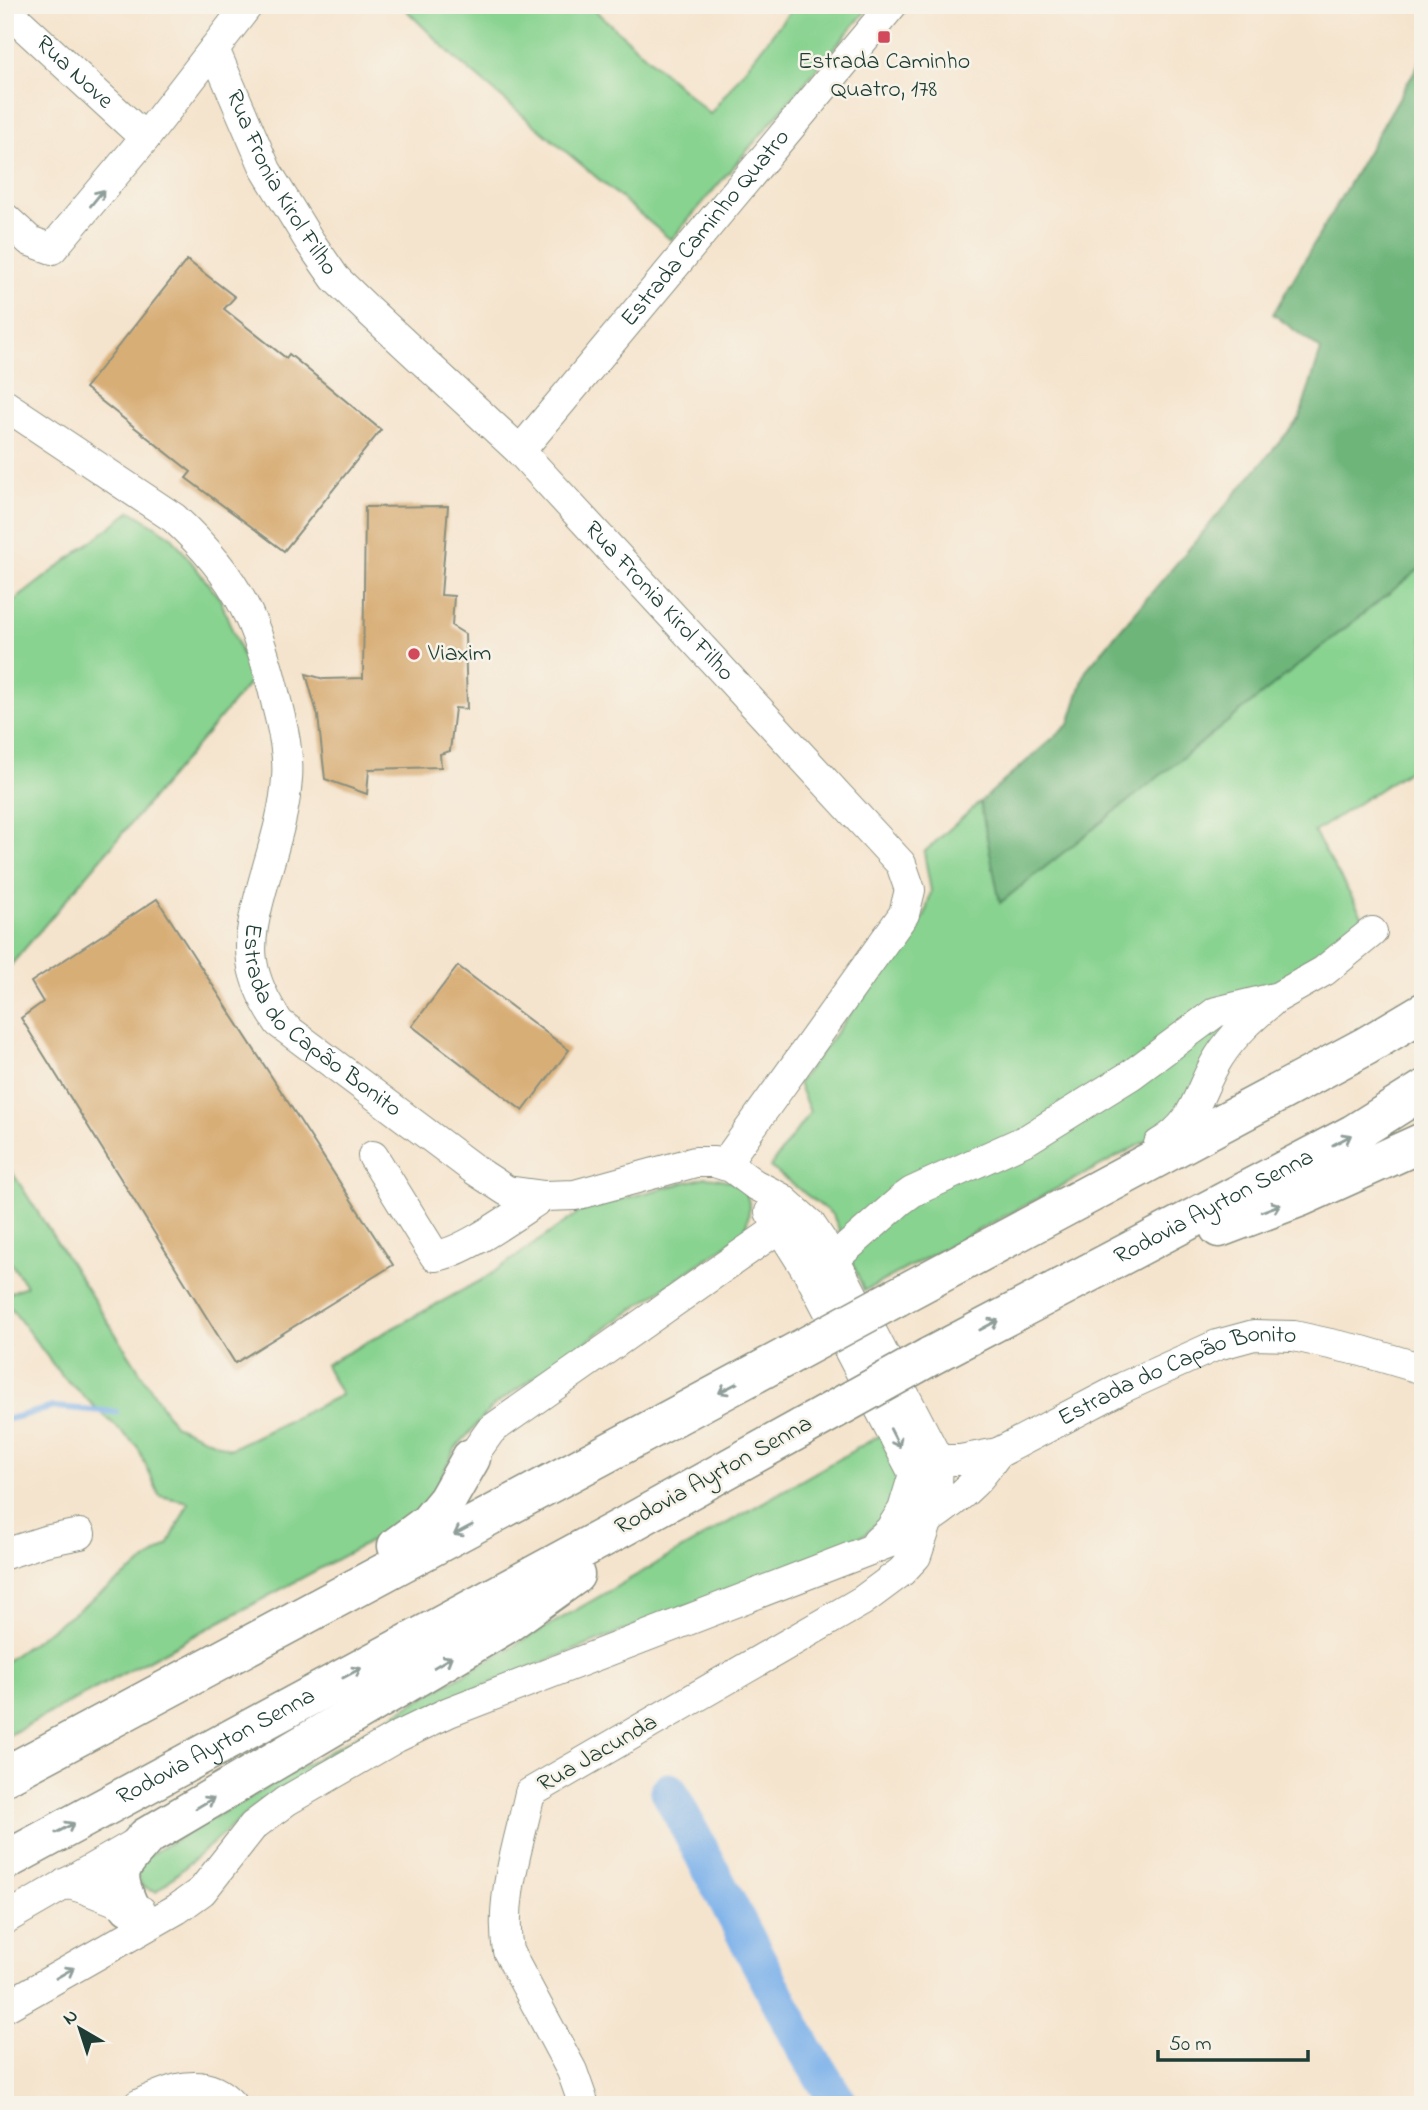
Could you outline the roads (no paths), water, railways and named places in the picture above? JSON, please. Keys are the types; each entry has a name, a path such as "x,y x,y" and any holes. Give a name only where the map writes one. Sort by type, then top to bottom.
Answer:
{"highway":[{"path":"15,1771 999,1244 1366,1046 1423,1012"},
{"name":"Rodovia Ayrton Senna","path":"5,1861 623,1527 929,1357 1353,1134 1423,1090"},
{"path":"1113,1261 1186,1241 1301,1197 1423,1142"},
{"path":"471,1458 470,1477 486,1498 500,1502 517,1501"},
{"path":"15,1771 88,1716 397,1545 428,1523 447,1500 471,1458"},
{"path":"129,1906 119,1878 127,1860 146,1838 505,1625 573,1577 623,1527"}],"street":[{"name":"Estrada Caminho Quatro","path":"520,450 892,5"},
{"name":"Rua Fronia Kirol Filho","path":"5,218 30,242 52,250 145,138 243,7"},
{"name":"Rua Nove","path":"5,9 145,138"},
{"name":"Rua Fronia Kirol Filho","path":"214,49 266,170 335,278 520,450 901,864 910,890 904,914 724,1165"},
{"name":"Estrada do Capão Bonito","path":"5,405 174,518 194,536 223,571 244,606 270,674 288,754 288,778 283,809 251,930 251,959 265,1002 279,1023 475,1170 508,1191 544,1196 575,1195 695,1162 714,1163 724,1165 781,1198 810,1224 822,1268 926,1467 998,1453 1177,1362 1217,1345 1254,1335 1294,1336 1362,1351 1423,1369"},
{"path":"999,1244 1027,1216 1171,1137 1190,1118 1202,1088 1238,1030 1278,997 1324,971 1372,932"},
{"path":"728,1265 754,1258 822,1268 912,1192 1028,1139 1131,1075 1216,1012 1278,997"},
{"path":"1214,1067 1212,1095 1219,1103 1232,1106 1321,1060 1366,1046"},
{"path":"373,1156 435,1256 447,1255 468,1244 544,1196"},
{"name":"Estrada do Capão Bonito","path":"754,1184 779,1228 822,1268"},
{"path":"471,1458 491,1430 779,1228 793,1222 810,1224"},
{"path":"5,2007 177,1909 202,1891 253,1826 286,1801 397,1737 449,1712 893,1541 926,1522 975,1482 998,1453"},
{"path":"863,1553 891,1530 926,1467"},
{"name":"Rua Jacunda","path":"584,2105 572,2071 508,1951 505,1935 506,1908 530,1793 862,1601 901,1572 916,1556 934,1502 937,1486 926,1467"},
{"path":"5,1554 45,1541 80,1534"},
{"path":"5,1919 146,1838"},
{"path":"66,1883 145,1912 177,1909"},
{"path":"138,2105 169,2091 195,2086 211,2088 223,2094 232,2105"}],"waterway":[{"path":"5,1420 54,1407 116,1412"},
{"path":"669,1791 806,2051 840,2105"}],"place":[{"name":"Estrada Caminho Quatro, 178","path":"884,37"},
{"name":"Viaxim","path":"414,654"}]}
